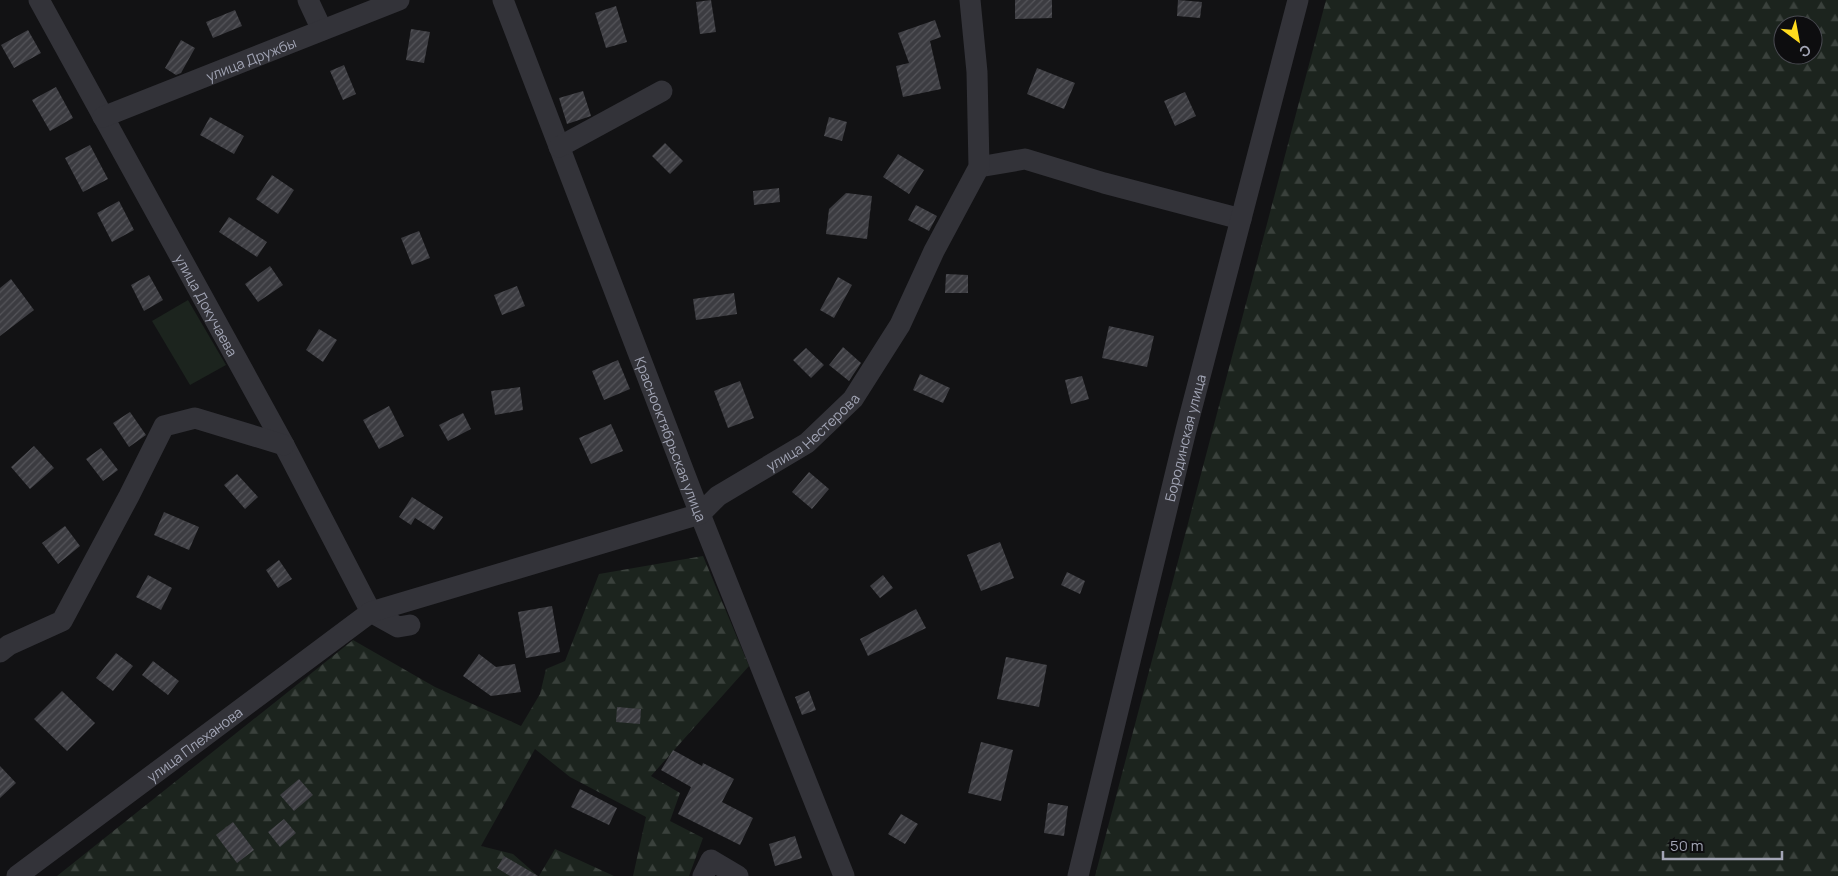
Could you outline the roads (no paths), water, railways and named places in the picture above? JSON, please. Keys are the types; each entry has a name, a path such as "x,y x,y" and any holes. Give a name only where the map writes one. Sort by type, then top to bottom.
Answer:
{"street":[{"name":"улица Докучаева","path":"39,0 284,445 370,612"},
{"path":"308,0 322,30"},
{"name":"улица Дружбы","path":"103,118 399,0"},
{"name":"Краснооктябрьская улица","path":"503,0 700,514 844,876"},
{"name":"улица Нестерова","path":"370,612 700,514 718,496 807,443 853,399 900,325 934,251 979,167 977,72 970,0"},
{"name":"Бородинская улица","path":"1078,876 1186,430 1298,0"},
{"path":"559,147 662,91"},
{"path":"979,167 1025,158 1104,184 1241,219"},
{"path":"0,652 9,645 62,621 164,426 195,418 284,445"},
{"path":"370,612 398,627 410,625"},
{"name":"улица Плеханова","path":"17,876 370,612"},
{"path":"703,876 711,860 738,876"}]}
